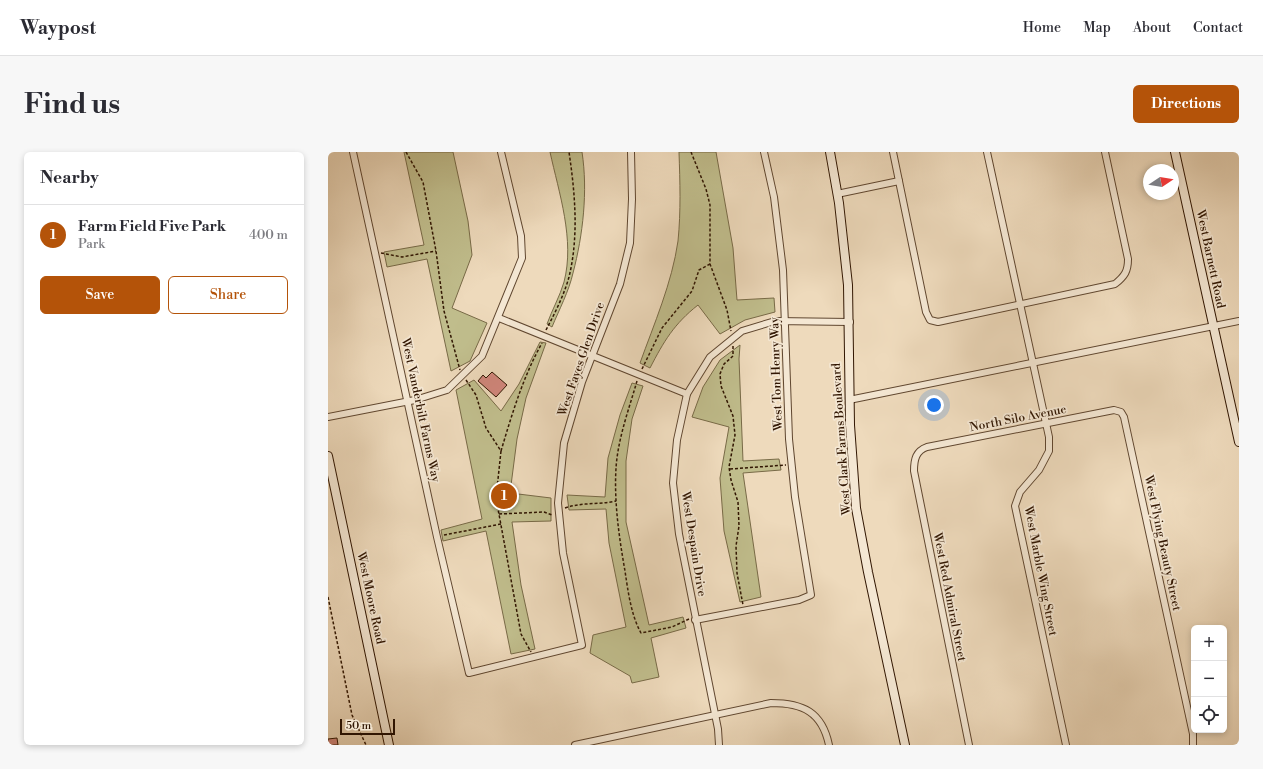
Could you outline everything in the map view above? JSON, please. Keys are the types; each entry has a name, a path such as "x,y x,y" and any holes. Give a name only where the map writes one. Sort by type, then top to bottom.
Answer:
{"street":[{"name":"West Vanderbilt Farms Way","path":"353,152 437,537 469,673 534,657"},
{"path":"328,417 408,402 447,390 482,356 499,318 522,258 521,236 501,152"},
{"name":"West Fayes Glen Drive","path":"534,657 582,645 563,553 558,503 564,443 582,382 620,284 630,243 632,199 631,152"},
{"name":"West Tom Henry Way","path":"744,611 798,600 811,595 791,465 783,270 774,197 764,152"},
{"name":"West Clark Farms Boulevard","path":"830,152 837,194 848,285 850,322 848,347 849,400 856,508 868,572 905,745"},
{"path":"893,152 926,312 930,320 938,322 1021,306 1115,284 1125,276 1128,269 1128,259 1105,152"},
{"name":"West Marble Wing Street","path":"987,152 1046,423 1049,451 1039,470 1020,492 1015,506 1066,745"},
{"name":"West Barnett Road","path":"1175,152 1239,442"},
{"path":"837,194 899,182"},
{"path":"499,318 687,394"},
{"path":"849,400 1239,321"},
{"name":"West Despain Drive","path":"719,745 715,715 679,534 673,483 677,440 687,394 710,357 742,331 775,322 850,322"},
{"name":"North Silo Avenue","path":"917,454 921,449 927,447 1114,410 1121,412 1124,417"},
{"name":"West Flying Beauty Street","path":"1124,417 1193,734 1193,745"},
{"name":"West Red Admiral Street","path":"917,454 914,470 969,745"},
{"name":"West Moore Road","path":"328,456 389,745"},
{"path":"695,618 744,611"},
{"path":"578,745 771,703 790,703 804,708 817,717 826,732 829,745"}],"path":[{"path":"406,152 423,182 436,251 444,311 458,367 476,395 486,428 501,451"},
{"path":"534,657 521,634 496,498 501,451 512,414 543,336 555,312 569,277 574,245 576,210 569,152"},
{"path":"691,152 706,189 710,205 710,264 727,310 732,340 733,356 724,364 720,374 721,386 733,416 735,435 730,469 731,480 738,502 739,526 736,546 737,573 744,611"},
{"path":"375,252 402,257 436,251"},
{"path":"695,618 672,627 641,633 636,624 626,579 616,501 616,467 623,428 640,374 662,328 692,291 695,277 699,270 710,264"},
{"path":"730,469 791,465"},
{"path":"499,514 544,512 559,517 563,509 578,504 605,504 616,501"},
{"path":"437,537 501,524"},
{"path":"328,598 352,715 366,745"}],"shaded area":[{"path":"404,152 453,152 468,221 472,255 452,308 487,323 470,361 451,371 427,259 387,267 384,252 424,245"},
{"path":"550,152 582,152 585,182 584,213 577,258 569,287 552,327 547,324 564,282 568,250 567,233 561,200"},
{"path":"679,152 716,152 733,248 737,300 774,298 775,312 745,320 720,334 698,305 676,326 660,349 650,368 640,363 672,272 678,241 680,208"},
{"path":"540,342 546,343 526,398 517,439 510,493 551,498 551,521 512,522 521,585 535,649 511,654 486,531 443,541 441,530 482,519 456,390 474,380 501,411 519,384"},
{"path":"740,345 739,359 743,461 779,459 781,470 743,473 761,597 740,602 724,531 720,478 729,427 692,417 703,387 720,360"},
{"path":"632,383 643,386 632,419 626,461 626,522 649,625 683,617 686,628 651,638 659,677 632,683 630,676 590,653 593,635 626,627 609,543 606,509 569,510 567,495 605,497 608,458 620,415"}],"building":[{"path":"492,372 507,385 496,397 478,381 483,375 486,378"},
{"path":"337,738 338,745 328,745 328,739"}],"place":[{"name":"Farm Field Five Park","path":"504,496"}]}
